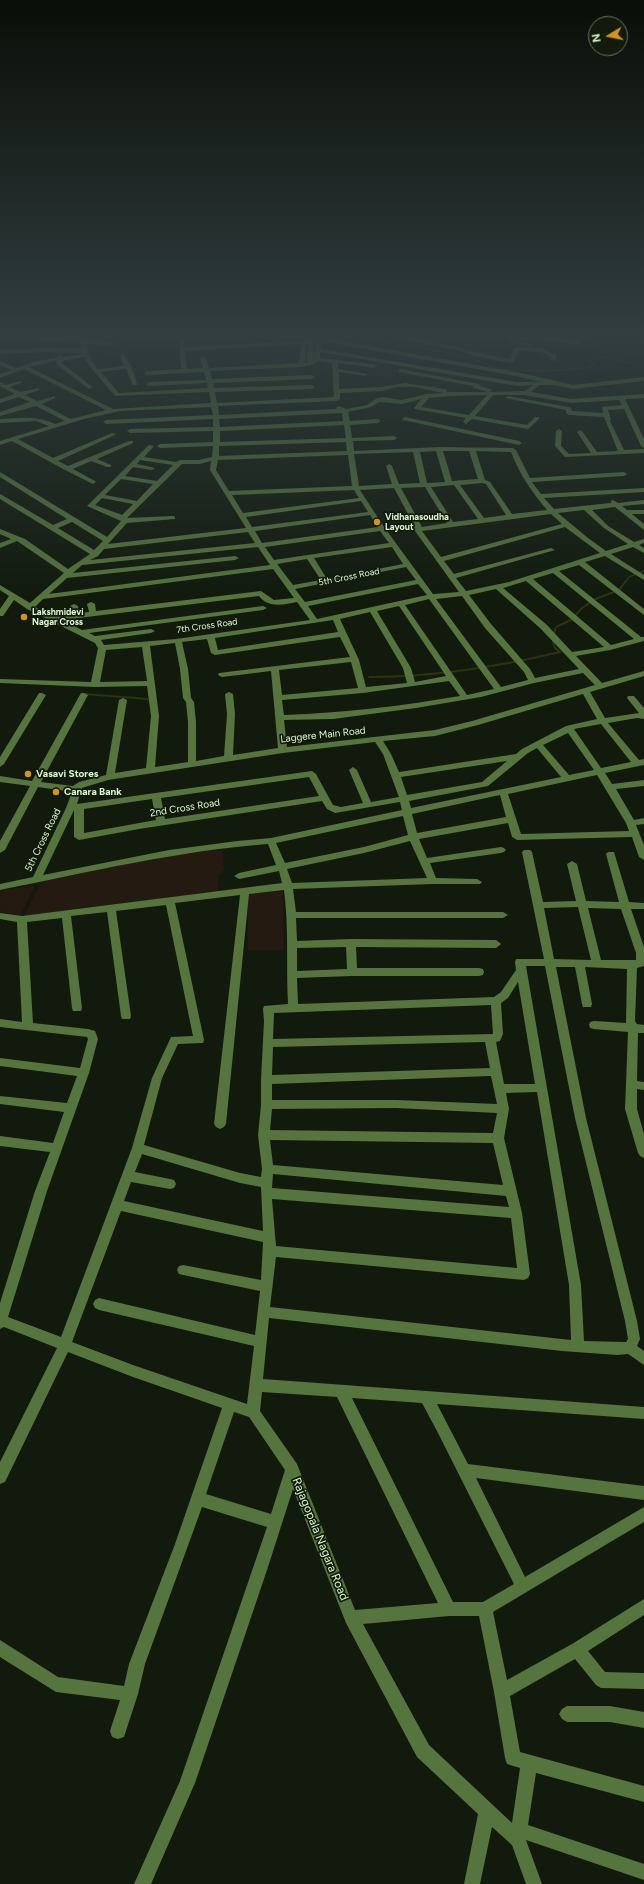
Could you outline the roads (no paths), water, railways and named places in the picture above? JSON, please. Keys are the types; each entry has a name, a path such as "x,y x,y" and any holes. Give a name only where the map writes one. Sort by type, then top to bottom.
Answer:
{"street":[{"path":"0,427 10,423"},
{"path":"48,423 54,426"},
{"path":"0,443 64,423"},
{"path":"215,423 216,444 213,470 260,545 315,622"},
{"path":"130,432 216,430 358,423"},
{"path":"424,423 519,443"},
{"path":"458,430 464,423"},
{"path":"501,423 528,427 532,423"},
{"path":"610,423 622,452"},
{"path":"633,423 644,446"},
{"path":"346,424 356,488 393,546 499,690"},
{"path":"559,432 558,446 567,456 644,451"},
{"path":"580,432 595,454"},
{"path":"53,461 114,434"},
{"path":"160,446 394,438"},
{"path":"13,439 93,482"},
{"path":"67,469 131,442"},
{"path":"151,446 90,506 124,520 173,518"},
{"path":"138,458 177,464 215,458 351,452 439,449 513,450 516,461 538,496 565,525 584,540 606,552 642,576"},
{"path":"439,449 449,484"},
{"path":"472,449 482,481"},
{"path":"416,450 425,485 451,524"},
{"path":"92,459 109,466"},
{"path":"30,607 80,563 95,554 157,483 177,464"},
{"path":"132,465 152,468"},
{"path":"389,466 396,486 420,528 418,531 488,626 527,671 533,681"},
{"path":"0,474 107,540"},
{"path":"527,480 624,474"},
{"path":"120,476 157,483"},
{"path":"228,493 449,484 482,481 488,483 510,516"},
{"path":"456,483 482,520"},
{"path":"538,496 644,490"},
{"path":"606,491 614,504 644,528"},
{"path":"100,496 139,503"},
{"path":"2,499 95,554"},
{"path":"242,515 364,499"},
{"path":"80,563 260,545 382,529 420,528 585,507 644,502"},
{"path":"585,507 606,527 644,551"},
{"path":"624,512 644,512"},
{"path":"101,547 251,530 372,513"},
{"path":"52,528 72,519"},
{"path":"440,560 565,525"},
{"path":"0,531 17,539 67,574 235,558"},
{"path":"0,546 17,539"},
{"name":"7th Cross Road","path":"102,648 178,641 336,619 430,597 465,594 528,579 606,552 644,541"},
{"path":"43,597 393,546"},
{"path":"452,577 551,550"},
{"path":"310,557 325,581"},
{"path":"580,562 644,613"},
{"name":"5th Cross Road","path":"291,588 407,565"},
{"path":"554,570 642,639"},
{"path":"528,579 610,648"},
{"path":"53,619 261,593 266,600 274,604 301,602 419,582"},
{"path":"0,587 12,597 30,607 82,632 94,635 151,631"},
{"path":"498,587 553,636 600,686"},
{"path":"0,614 12,597"},
{"path":"232,597 237,612"},
{"path":"91,604 94,635 102,648 94,685"},
{"path":"400,604 465,698"},
{"path":"74,606 76,616"},
{"path":"94,635 263,608"},
{"path":"373,611 407,668 412,685"},
{"path":"336,619 354,659 363,690"},
{"path":"210,636 214,653 343,634"},
{"path":"571,655 610,648 642,639"},
{"path":"178,641 184,669 187,698 190,702 192,722 192,764"},
{"path":"146,643 150,683 156,716 150,770"},
{"path":"222,676 354,659"},
{"path":"275,669 283,750"},
{"path":"279,718 340,716 416,706 465,698 584,670"},
{"name":"Laggere Main Road","path":"0,779 74,789 78,786 110,776 283,750 434,733 475,723 644,673"},
{"path":"277,698 412,685 451,678"},
{"path":"0,681 94,685 150,683"},
{"path":"0,888 204,846 271,841 640,763 602,720 585,691"},
{"path":"228,758 231,714 229,694"},
{"path":"0,764 42,695"},
{"path":"0,850 34,784 84,695"},
{"path":"631,698 644,715"},
{"path":"110,776 123,700"},
{"path":"75,808 312,774 324,798 330,807 335,810 368,805 484,784 496,777 518,757 538,744 569,728 602,720 644,715"},
{"path":"569,728 610,787 631,823 644,855"},
{"path":"378,740 387,754 396,775 404,799 413,837 433,881"},
{"path":"538,744 567,778"},
{"path":"396,775 518,757"},
{"path":"353,770 368,805"},
{"path":"610,787 644,783"},
{"name":"5th Cross Road","path":"36,880 75,808 78,786"},
{"path":"503,792 516,835 521,837 636,834"},
{"path":"156,796 161,823"},
{"name":"2nd Cross Road","path":"75,808 79,837 324,798"},
{"path":"239,876 364,850 413,837 511,819"},
{"path":"631,823 644,821"},
{"path":"271,841 288,886 291,915 291,975 293,1008"},
{"path":"425,861 501,850"},
{"path":"527,852 540,905 574,1089 593,1174 631,1321 634,1339 630,1348"},
{"path":"578,1346 575,1285 520,962 632,965 641,963 641,952 625,905 611,854"},
{"path":"572,864 580,904 597,964"},
{"path":"0,916 22,919 288,886 433,881 477,882"},
{"path":"220,1124 245,891"},
{"path":"0,1478 65,1344 138,1148 157,1078 175,1040 199,1040 170,901"},
{"path":"540,905 580,904 644,906"},
{"path":"111,908 126,1016"},
{"path":"66,913 77,1008"},
{"path":"291,915 503,915"},
{"path":"22,919 28,1026"},
{"path":"292,945 351,943 496,944"},
{"path":"351,943 352,972"},
{"path":"579,964 587,1004"},
{"path":"632,965 630,1021 638,1029"},
{"path":"291,975 352,972 479,972"},
{"path":"0,1024 91,1034 94,1039 84,1073 41,1191 0,1321 65,1344 133,1371 253,1412 270,1251 267,1188 268,1169 264,1135 267,1105 266,1080 269,1021 268,1009 496,1001 506,995 516,976 521,972"},
{"path":"267,1043 490,1040 496,1038 498,1034 496,1001"},
{"path":"594,1025 638,1029"},
{"path":"638,1029 631,1084 631,1109 644,1153"},
{"path":"270,1251 524,1274 516,1212 498,1138 503,1109 490,1040"},
{"path":"0,1062 84,1073"},
{"path":"266,1080 495,1072"},
{"path":"631,1084 644,1086"},
{"path":"499,1088 541,1088"},
{"path":"0,1100 71,1108"},
{"path":"267,1105 396,1104 503,1109"},
{"path":"264,1135 498,1138"},
{"path":"0,1141 57,1148"},
{"path":"138,1148 240,1178 267,1188 516,1212"},
{"path":"268,1169 511,1191"},
{"path":"128,1176 170,1184"},
{"path":"117,1206 269,1238"},
{"path":"184,1270 266,1287"},
{"path":"99,1304 260,1342"},
{"path":"264,1312 578,1346 630,1348 644,1359"},
{"path":"255,1385 314,1391 341,1391 644,1413"},
{"path":"341,1391 449,1609"},
{"path":"426,1398 523,1587"},
{"path":"118,1731 130,1694 137,1664 198,1499 230,1403"},
{"name":"Rajagopala Nagara Road","path":"253,1412 292,1469 351,1618 423,1751 487,1811 519,1835 534,1884"},
{"path":"142,1884 187,1782 292,1469"},
{"path":"464,1470 644,1492"},
{"path":"198,1499 275,1522"},
{"path":"351,1618 449,1609 485,1609 644,1514"},
{"path":"502,1692 577,1649 644,1606"},
{"path":"485,1609 502,1692 513,1758 644,1794"},
{"path":"0,1648 56,1684 130,1694"},
{"path":"577,1649 601,1680 644,1681"},
{"path":"567,1714 610,1714 644,1720"},
{"path":"529,1763 519,1835 644,1872"},
{"path":"472,1884 487,1811"}],"waterway":[{"path":"625,582 629,577 644,571"},
{"path":"553,636 556,627 571,620 581,609 593,600 619,590 626,581"},
{"path":"369,677 393,677 489,667 560,652 555,648 553,641"},
{"path":"84,694 148,699"}],"place":[{"name":"Vidhanasoudha Layout","path":"377,522"},
{"name":"Lakshmidevi Nagar Cross","path":"24,617"},
{"name":"Vasavi Stores","path":"28,774"},
{"name":"Canara Bank","path":"56,792"}]}
